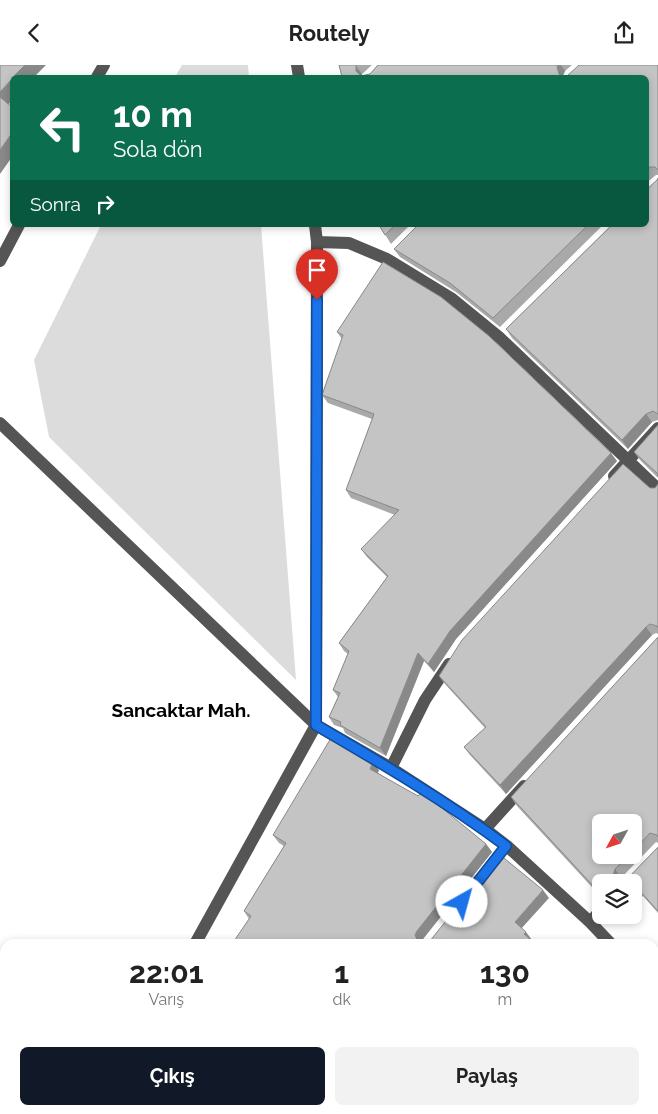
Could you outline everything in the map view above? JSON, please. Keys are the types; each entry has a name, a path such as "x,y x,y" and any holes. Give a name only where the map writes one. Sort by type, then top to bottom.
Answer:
{"street":[{"path":"0,261 18,227"},
{"path":"197,939 316,725 316,227"},
{"path":"317,242 349,243 390,256 504,335 658,489"},
{"path":"0,423 316,725 391,768 484,829 504,849 590,922 606,939"},
{"path":"608,482 658,428"},
{"path":"391,768 425,700 457,652"},
{"path":"484,829 531,779"}],"shaded area":[{"path":"182,65 248,65 249,75 176,75"},
{"path":"100,227 261,227 296,680 49,437 34,360"}],"building":[{"path":"0,65 25,65 15,75 10,75 10,81 0,92"},
{"path":"339,65 357,65 356,71 360,75 342,75"},
{"path":"378,65 558,65 560,75 366,75 370,74"},
{"path":"579,65 658,65 658,170 655,167 650,167 649,75 568,75"},
{"path":"0,97 10,105 10,136 0,150"},
{"path":"658,178 658,414 653,411 646,414 622,440 506,329 610,227 649,227 649,187"},
{"path":"380,227 393,227 385,235"},
{"path":"416,227 586,227 493,318 450,283 394,249"},
{"path":"383,262 441,297 489,336 611,453 450,631 428,664 418,653 380,748 340,725 341,722 329,717 340,693 333,690 349,651 339,643 388,576 361,549 399,510 346,490 374,414 322,395 343,335 337,332"},
{"path":"658,425 658,474 634,452"},
{"path":"623,464 650,488 655,488 658,484 658,628 650,624 646,627 500,785 464,747 486,727 439,676 462,640"},
{"path":"658,637 658,837 650,833 642,842 642,814 592,814 592,864 620,864 615,869 614,874 592,874 592,885 511,797"},
{"path":"331,738 373,762 370,769 418,796 421,793 431,799 486,844 417,931 415,935 417,939 235,939 251,916 244,911 286,843 273,835"},
{"path":"658,847 658,911 642,893 642,874 632,874"},
{"path":"499,854 543,890 515,922 526,932 524,934 530,939 432,939"}],"district":[{"name":"Sancaktar Mah.","path":"181,710"}],"route":[{"path":"317,300 316,725 391,768 484,829 506,846 462,902"}]}
